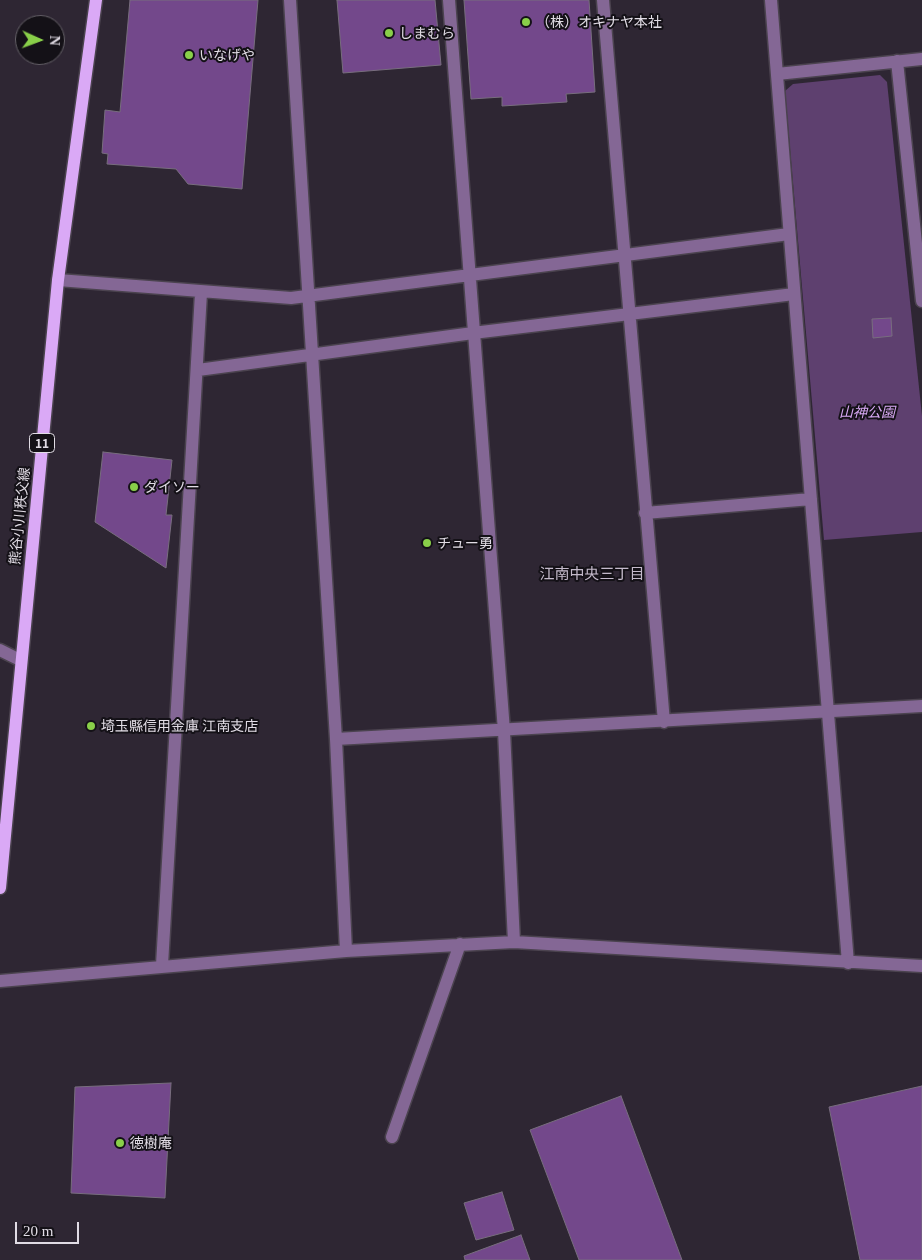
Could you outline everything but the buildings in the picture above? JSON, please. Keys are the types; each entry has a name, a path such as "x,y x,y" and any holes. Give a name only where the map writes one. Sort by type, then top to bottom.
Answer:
{"main road":[{"name":"熊谷小川秩父線","path":"0,888 20,660 58,280 96,0"}],"street":[{"path":"290,0 310,354 336,739 346,951"},
{"path":"448,0 504,731 514,942"},
{"path":"603,0 664,722"},
{"path":"771,0 848,962"},
{"path":"777,74 922,59"},
{"path":"897,61 917,226 922,300"},
{"path":"58,280 201,293 291,298 789,234"},
{"path":"162,965 201,293"},
{"path":"198,370 629,313 794,294"},
{"path":"645,513 811,499"},
{"path":"0,650 20,660"},
{"path":"336,739 922,706"},
{"path":"0,981 162,965 346,951 514,942 922,966"},
{"path":"392,1137 460,944"}],"green space":[{"name":"山神公園","path":"880,75 887,82 922,416 922,532 824,540 785,91 793,84"}],"place":[{"name":"（株）オキナヤ本社","path":"526,22"},
{"name":"しまむら","path":"389,33"},
{"name":"いなげや","path":"189,55"},
{"name":"ダイソー","path":"134,487"},
{"name":"チュー勇","path":"427,543"},
{"name":"埼玉縣信用金庫 江南支店","path":"91,726"},
{"name":"徳樹庵","path":"120,1143"}],"district":[{"name":"江南中央三丁目","path":"592,573"}]}
